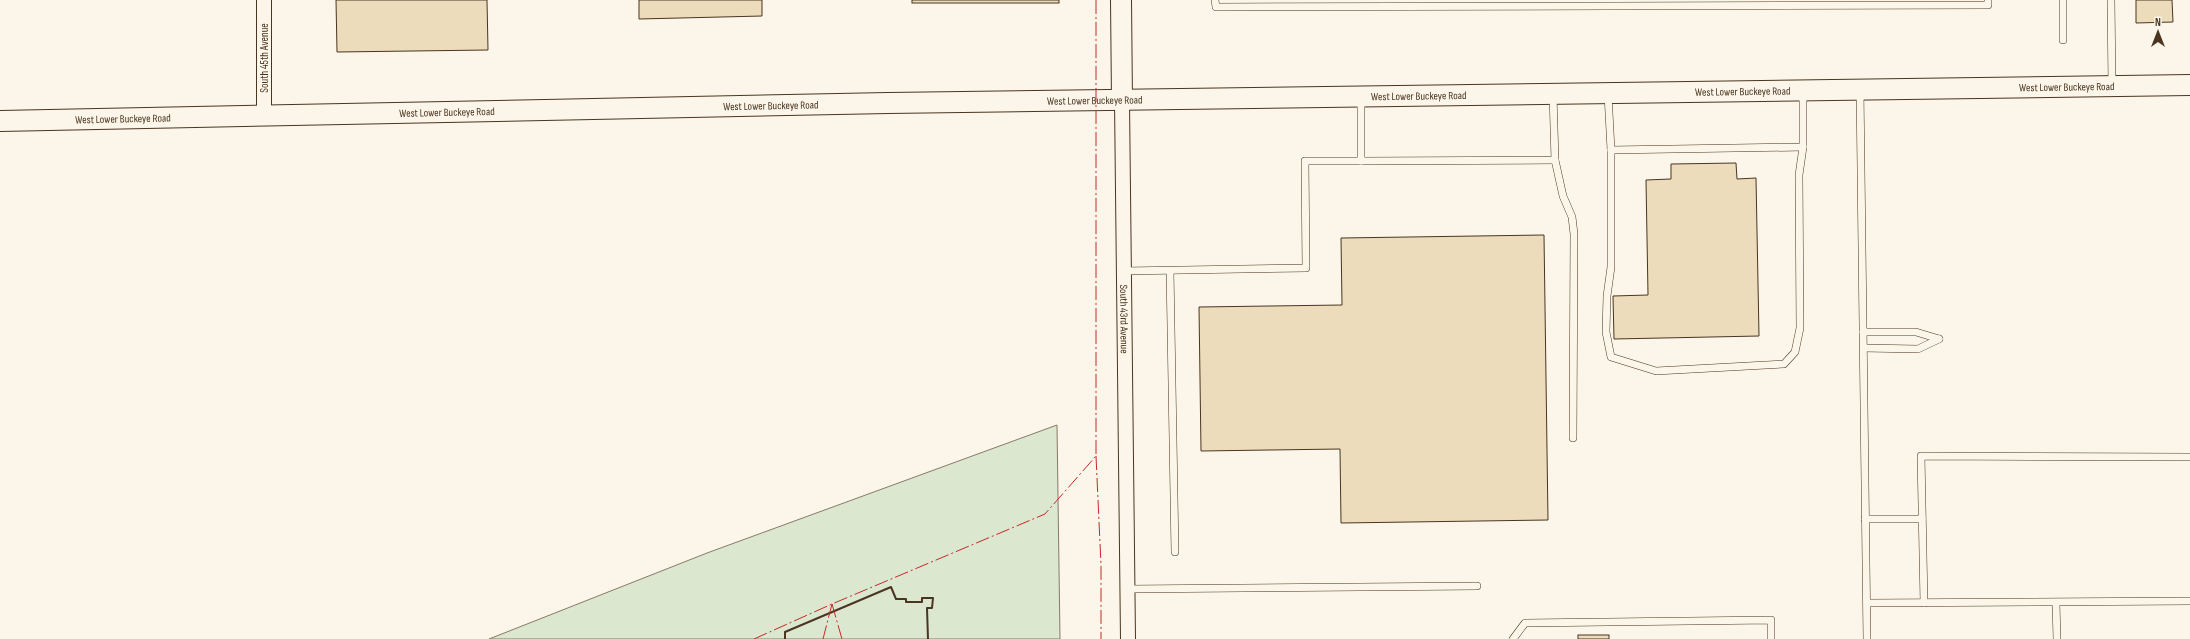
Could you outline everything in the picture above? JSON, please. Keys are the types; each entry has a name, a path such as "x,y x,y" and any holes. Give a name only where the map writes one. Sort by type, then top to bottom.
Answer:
{"main road":[{"name":"South 43rd Avenue","path":"1121,0 1122,101"},
{"name":"West Lower Buckeye Road","path":"0,121 1361,96 1552,93 1608,94 2190,85"}],"street":[{"name":"South 45th Avenue","path":"264,0 264,116"},
{"name":"South 43rd Avenue","path":"1122,101 1128,639"}],"lane":[{"path":"1215,0 1216,7 1988,5 1988,0"},
{"path":"2062,0 2062,40"},
{"path":"2111,0 2112,86"},
{"path":"1860,90 1867,639"},
{"path":"1608,94 1611,150 1611,267 1607,296 1606,332 1611,357 1656,371 1784,364 1795,352 1800,328 1800,175 1803,147 1803,91"},
{"path":"1552,93 1555,160 1563,196 1572,217 1574,234 1573,438"},
{"path":"1361,96 1362,160"},
{"path":"1611,150 1803,147"},
{"path":"1124,271 1306,268 1305,161 1555,160"},
{"path":"1170,270 1175,552"},
{"path":"1863,332 1916,332 1939,339 1918,349 1864,348"},
{"path":"1924,603 1921,456 2190,457"},
{"path":"1866,519 1922,519"},
{"path":"1127,589 1477,586"},
{"path":"1867,603 2190,601"},
{"path":"2056,603 2056,639"},
{"path":"1513,639 1525,624 1771,620 1771,639"}],"green space":[{"path":"1057,425 1060,639 489,639 707,553"}],"building":[{"path":"336,0 487,0 488,50 337,52"},
{"path":"639,0 762,0 762,16 639,19"},
{"path":"912,0 1059,0 1059,3 912,3"},
{"path":"2136,0 2172,0 2173,22 2136,23"},
{"path":"1736,163 1737,179 1756,178 1759,336 1614,339 1613,296 1648,295 1646,180 1671,179 1671,164"},
{"path":"1544,235 1548,520 1341,523 1340,449 1201,451 1199,307 1342,305 1341,238"},
{"path":"1578,635 1609,635 1609,639 1578,639"}],"wall":[{"path":"785,639 785,632 891,587 896,599 906,599 906,602 922,602 922,598 933,598 932,608 927,608 928,639"}],"power":[{"path":"754,639 832,604 1045,514 1096,456 1096,0"},
{"path":"1096,456 1101,565 1101,639"},
{"path":"832,604 842,639"},
{"path":"823,639 832,604"}]}
